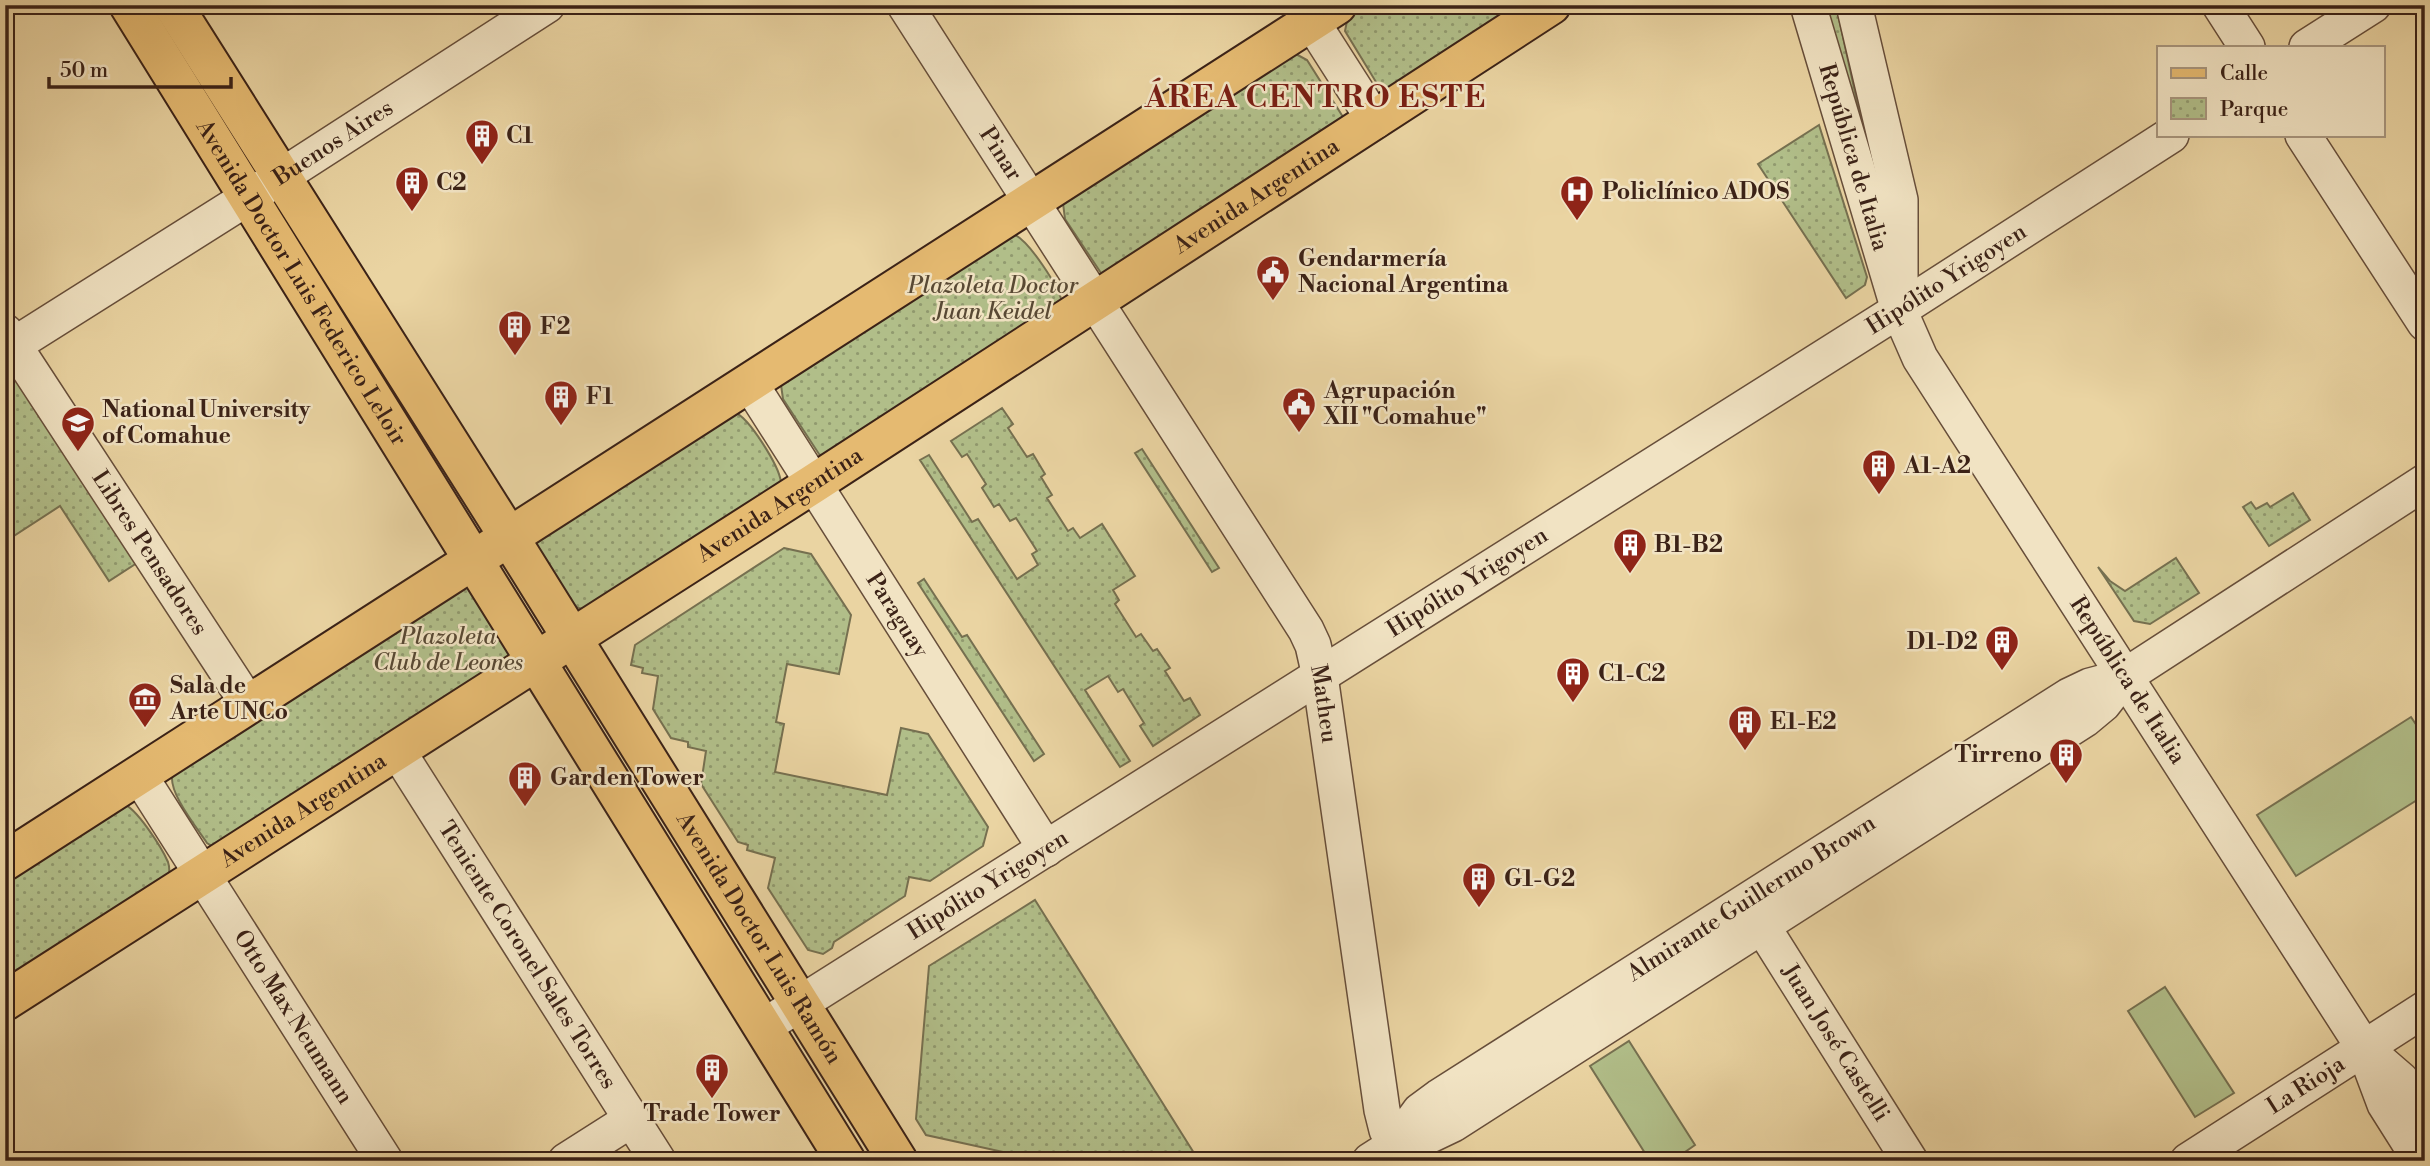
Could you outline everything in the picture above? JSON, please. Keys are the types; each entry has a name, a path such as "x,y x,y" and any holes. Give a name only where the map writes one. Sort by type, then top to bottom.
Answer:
{"main road":[{"name":"Avenida Doctor Luis Federico Leloir","path":"129,5 474,560"},
{"name":"Avenida Doctor Luis Federico Leloir","path":"173,5 509,537"},
{"name":"Avenida Argentina","path":"5,1001 813,484 1552,5"},
{"path":"5,861 1030,201 1317,11"},
{"name":"Avenida Doctor Luis Ramón","path":"509,537 898,1161"},
{"name":"Avenida Doctor Luis Ramón","path":"474,560 846,1161"}],"street":[{"name":"Pinar","path":"905,5 1094,303"},
{"name":"República de Italia","path":"1808,5 1899,310 1912,343 1929,374 2364,1048 2385,1104 2421,1161"},
{"name":"República de Italia","path":"1854,5 1900,200 1899,310"},
{"path":"2220,5 2246,46"},
{"path":"2309,46 2373,5"},
{"name":"Buenos Aires","path":"9,338 248,198 527,10"},
{"path":"1317,11 1375,121"},
{"name":"Hipólito Yrigoyen","path":"763,1027 1899,310 2169,136"},
{"path":"2304,136 2425,323"},
{"name":"Matheu","path":"1094,303 1297,614 1312,645 1320,676 1390,1156"},
{"name":"Libres Pensadores","path":"9,338 249,705"},
{"name":"Paraguay","path":"749,382 1046,849"},
{"name":"Almirante Guillermo Brown","path":"1390,1156 1420,1111 1439,1097 2069,696 2090,686 2124,677 2425,482"},
{"name":"Almirante Guillermo Brown","path":"1390,1156 1453,1124 2085,719 2103,704 2124,677"},
{"name":"Teniente Coronel Sales Torres","path":"397,750 658,1161"},
{"name":"Otto Max Neumann","path":"139,775 385,1161"},
{"name":"Juan José Castelli","path":"1762,926 1910,1161"},
{"name":"La Rioja","path":"2188,1161 2425,1009"},
{"name":"República de Italia","path":"2364,1048 2401,1080 2425,1117"},
{"path":"566,1161 632,1119"}],"green space":[{"path":"1362,5 1535,5 1384,91 1345,31 1348,16"},
{"path":"1820,5 1836,5 1882,216"},
{"path":"1294,53 1307,60 1343,117 1106,275 1101,273 1065,219 1063,203"},
{"path":"1819,125 1867,277 1865,285 1846,298 1758,164"},
{"name":"Plazoleta Doctor Juan Keidel","path":"1013,234 1027,245 1042,265 1056,287 1062,303 822,456 819,454 783,399 781,385"},
{"path":"5,364 140,561 109,581 60,506 6,541 5,539"},
{"path":"1002,408 1013,424 1008,428 1027,457 1033,454 1045,474 1041,477 1052,495 1047,498 1068,531 1073,528 1080,538 1102,524 1135,576 1113,590 1119,600 1115,604 1136,637 1141,634 1153,651 1157,649 1170,668 1165,671 1184,701 1190,698 1200,715 1153,746 1140,726 1144,723 1123,689 1118,692 1108,676 1085,690 1130,761 1120,767 920,460 929,455 972,522 978,519 1017,579 1038,565 1032,554 1037,551 1016,518 1010,521 999,504 994,507 982,488 986,484 967,454 962,457 951,441"},
{"path":"734,412 747,423 762,443 781,482 587,610 575,607 536,547 537,541"},
{"path":"1142,449 1219,568 1212,572 1135,453"},
{"path":"2293,493 2310,520 2269,546 2243,507 2251,502 2256,509 2267,503 2270,507"},
{"path":"784,548 811,554 851,615 839,674 787,664 776,722 784,724 775,772 887,795 901,728 928,734 988,827 983,846 930,881 909,877 905,896 834,942 832,948 823,954 808,950 768,888 775,858 747,850 748,845 738,842 701,784 706,751 688,747 688,742 671,738 653,709 658,676 642,673 643,668 631,665 635,645"},
{"path":"2176,558 2199,593 2150,624 2134,621 2098,567 2110,581 2125,591"},
{"path":"924,579 962,637 967,635 1044,754 1034,761 918,583"},
{"name":"Plazoleta Club de Leones","path":"468,586 516,656 212,846 207,843 178,799 172,780 173,773"},
{"path":"2411,717 2425,738 2425,795 2296,876 2257,815"},
{"path":"123,804 135,812 160,847 169,864 168,879 5,988 5,877"},
{"path":"1035,900 1199,1161 1026,1161 1026,1157 926,1135 916,1119 929,966"},
{"path":"2165,987 2234,1093 2195,1117 2128,1011"},
{"path":"1629,1041 1695,1145 1672,1161 1650,1161 1590,1066"}],"place":[{"name":"C1","path":"482,166"},
{"name":"C2","path":"412,213"},
{"name":"Policlínico ADOS","path":"1577,222"},
{"name":"Gendarmería Nacional Argentina","path":"1273,302"},
{"name":"F2","path":"515,357"},
{"name":"F1","path":"561,427"},
{"name":"Agrupación XII \"Comahue\"","path":"1299,434"},
{"name":"National University of Comahue","path":"78,453"},
{"name":"A1-A2","path":"1879,496"},
{"name":"B1-B2","path":"1630,575"},
{"name":"D1-D2","path":"2002,672"},
{"name":"C1-C2","path":"1573,704"},
{"name":"Sala de Arte UNCo","path":"145,729"},
{"name":"E1-E2","path":"1745,752"},
{"name":"Tirreno","path":"2066,785"},
{"name":"Garden Tower","path":"525,808"},
{"name":"G1-G2","path":"1479,909"},
{"name":"Trade Tower","path":"712,1100"}],"district":[{"name":"ÁREA CENTRO ESTE","path":"1316,98"}]}
